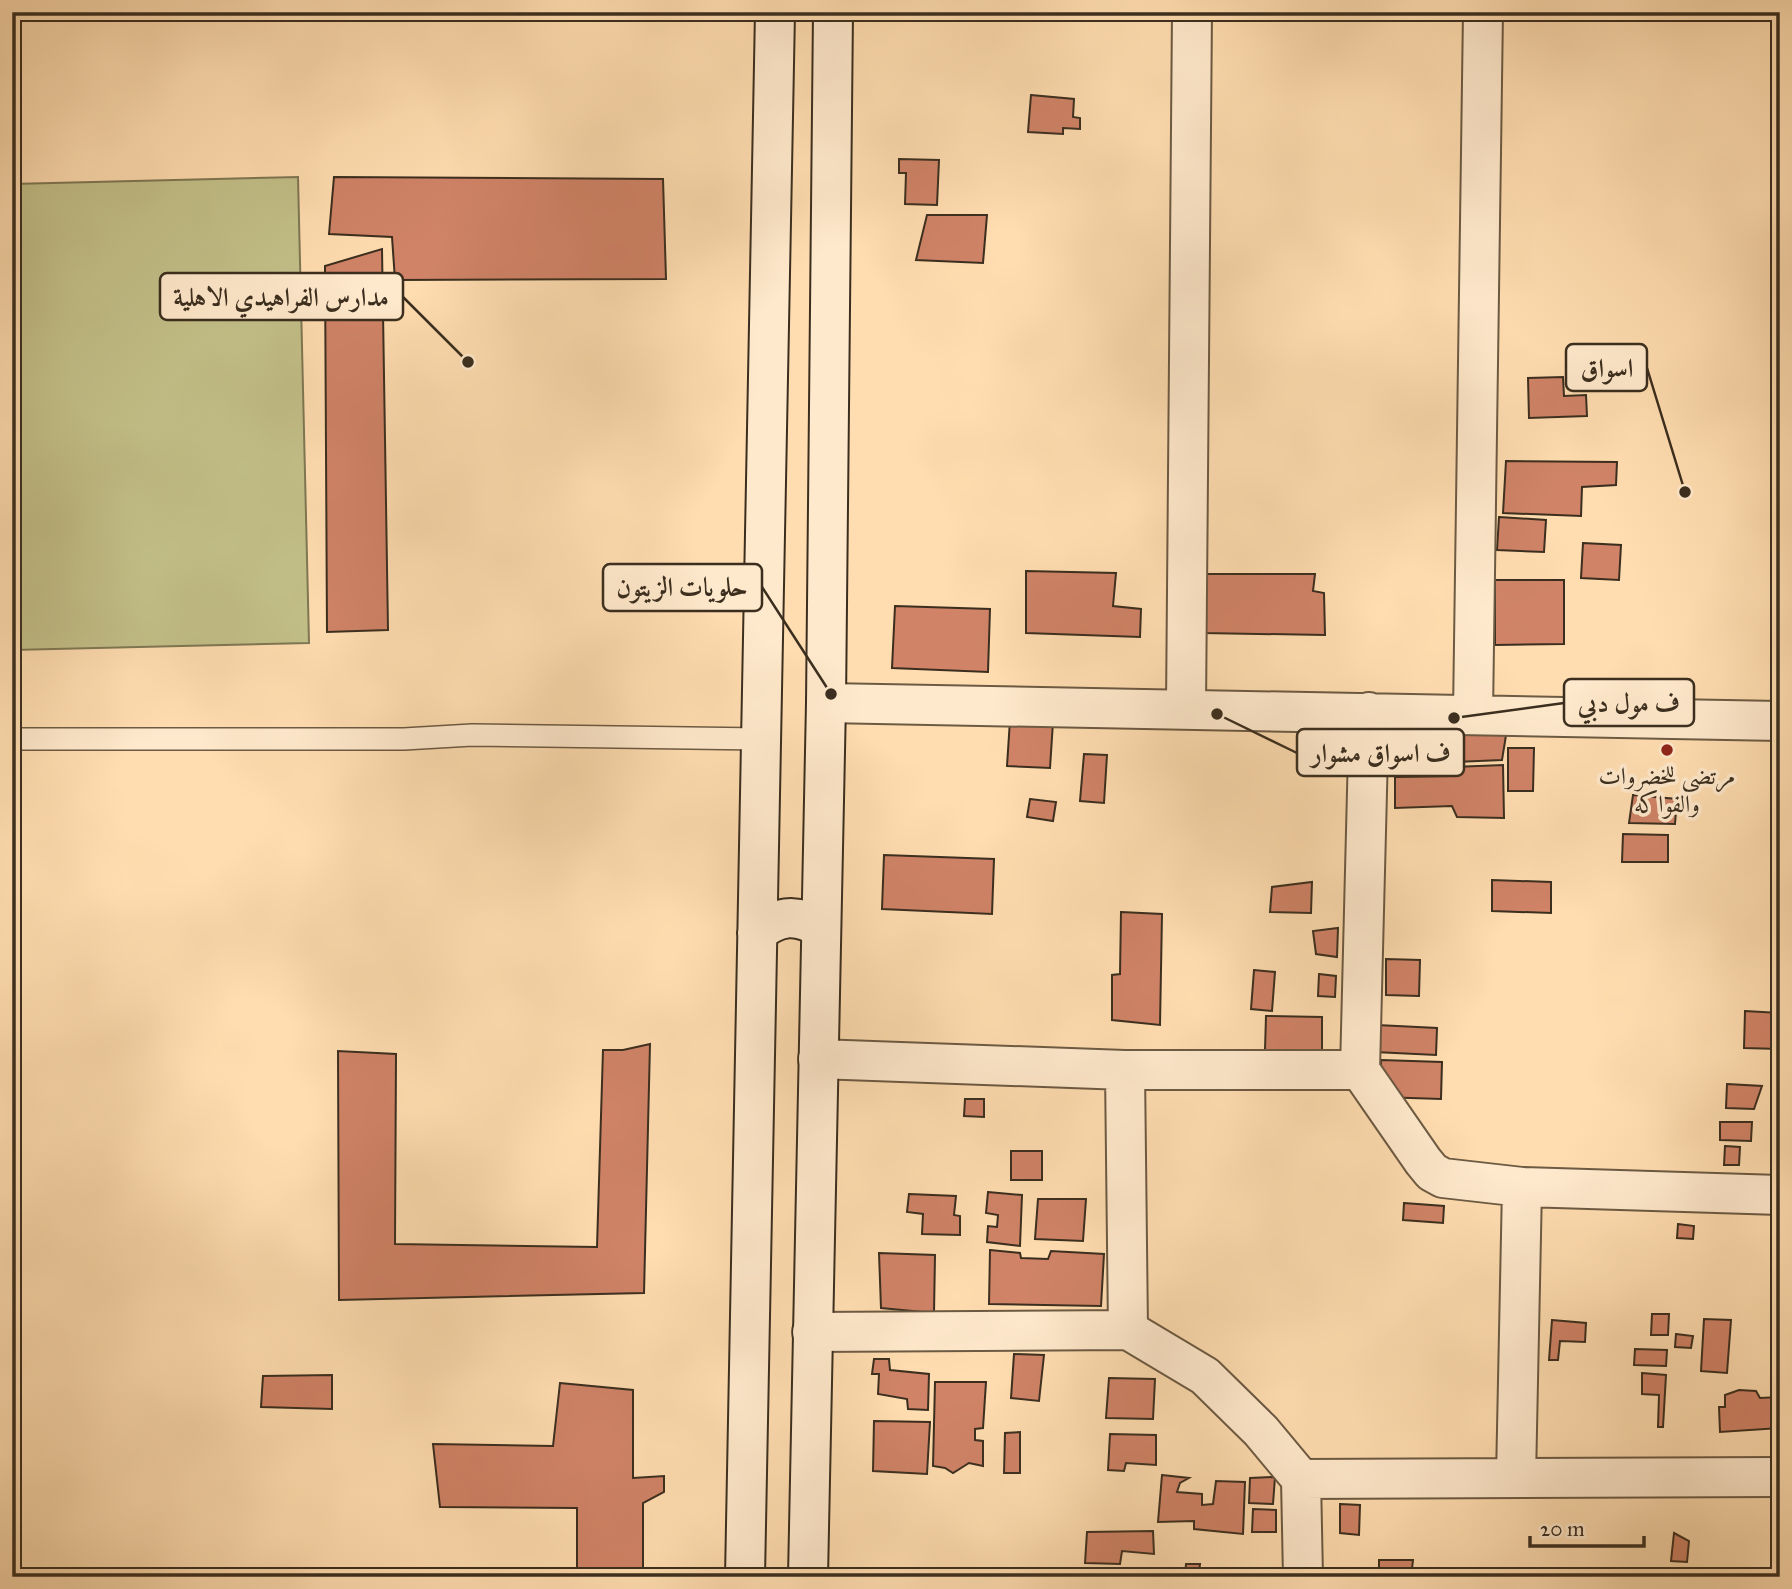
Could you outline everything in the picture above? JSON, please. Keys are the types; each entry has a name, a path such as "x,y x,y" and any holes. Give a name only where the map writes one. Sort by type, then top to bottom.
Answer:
{"street":[{"path":"745,1577 775,12"},
{"path":"808,1577 826,703 833,12"},
{"path":"1186,708 1192,12"},
{"path":"1473,714 1483,12"},
{"path":"773,117 784,123 810,124 822,119 832,110"},
{"path":"771,224 793,211 807,210 830,221"},
{"path":"826,703 1780,721"},
{"path":"1369,712 1360,1070 1432,1172 1443,1178 1522,1187 1780,1195"},
{"path":"760,829 779,843 791,845 814,839 823,831"},
{"path":"757,933 781,918 796,917 809,920 821,929"},
{"path":"818,1059 1125,1070 1360,1070"},
{"path":"1125,1070 1128,1330"},
{"path":"1516,1478 1522,1187"},
{"path":"811,1332 1128,1330 1205,1376 1261,1431 1301,1479 1303,1577"},
{"path":"1301,1479 1780,1477"}],"lane":[{"path":"12,739 404,739 472,735 761,739"}],"shaded area":[{"path":"298,177 309,643 12,650 12,184"}],"building":[{"path":"1031,95 1074,99 1073,117 1080,118 1080,129 1063,128 1063,134 1028,132"},
{"path":"899,159 939,160 937,205 905,204 906,173 899,173"},
{"path":"334,177 663,179 666,279 395,280 392,237 329,234"},
{"path":"927,215 987,215 983,263 916,260"},
{"path":"382,249 388,630 327,632 325,266"},
{"path":"1563,377 1564,396 1586,395 1587,416 1529,418 1528,378"},
{"path":"1506,461 1617,462 1616,485 1582,487 1581,516 1503,513"},
{"path":"1499,517 1546,520 1544,552 1497,550"},
{"path":"1583,543 1621,545 1619,580 1581,578"},
{"path":"1026,571 1116,573 1113,606 1141,609 1140,637 1026,633"},
{"path":"1204,574 1315,574 1313,591 1324,593 1325,635 1203,633"},
{"path":"1495,580 1564,580 1564,644 1495,645"},
{"path":"895,606 990,609 988,672 892,668"},
{"path":"1455,719 1508,723 1502,760 1455,762"},
{"path":"1010,720 1053,722 1050,768 1007,766"},
{"path":"1391,720 1448,721 1447,767 1390,766"},
{"path":"1508,748 1534,748 1533,791 1508,791"},
{"path":"1084,754 1107,755 1104,803 1080,801"},
{"path":"1503,765 1504,818 1457,817 1452,806 1395,808 1395,777 1450,776 1453,767"},
{"path":"1633,795 1677,799 1675,824 1629,823"},
{"path":"1030,799 1056,802 1053,821 1027,817"},
{"path":"1623,834 1668,835 1668,862 1622,862"},
{"path":"884,855 994,859 992,914 882,909"},
{"path":"1492,880 1551,882 1551,913 1492,911"},
{"path":"1312,882 1311,913 1270,912 1272,887"},
{"path":"1121,912 1162,914 1160,1025 1112,1020 1112,975 1120,974"},
{"path":"1338,928 1337,957 1316,954 1313,931"},
{"path":"1386,959 1420,960 1419,996 1386,995"},
{"path":"1254,970 1275,972 1272,1011 1251,1009"},
{"path":"1319,974 1336,976 1335,997 1318,996"},
{"path":"1745,1011 1780,1013 1780,1049 1744,1048"},
{"path":"1266,1016 1322,1017 1322,1052 1265,1050"},
{"path":"1377,1025 1437,1028 1436,1055 1375,1052"},
{"path":"650,1044 644,1293 339,1300 338,1051 396,1054 395,1244 597,1247 603,1050 623,1050"},
{"path":"1381,1060 1442,1062 1441,1099 1380,1097"},
{"path":"1727,1084 1762,1086 1754,1109 1726,1108"},
{"path":"965,1099 984,1099 984,1117 964,1116"},
{"path":"1720,1122 1752,1122 1751,1141 1720,1140"},
{"path":"1725,1146 1740,1147 1739,1165 1724,1165"},
{"path":"1011,1151 1042,1151 1042,1180 1011,1180"},
{"path":"988,1192 1022,1195 1020,1246 987,1242 988,1226 997,1227 998,1215 986,1213"},
{"path":"909,1194 956,1196 954,1215 960,1216 960,1235 922,1234 923,1214 907,1212"},
{"path":"1038,1199 1086,1199 1083,1241 1035,1239"},
{"path":"1404,1203 1444,1206 1443,1223 1403,1220"},
{"path":"1678,1224 1694,1226 1693,1239 1677,1238"},
{"path":"990,1250 1020,1253 1021,1258 1048,1259 1051,1251 1104,1254 1101,1306 989,1304"},
{"path":"879,1253 935,1255 934,1313 881,1308"},
{"path":"1652,1314 1669,1314 1668,1335 1651,1335"},
{"path":"1704,1319 1731,1320 1727,1373 1701,1371"},
{"path":"1552,1320 1586,1323 1585,1342 1560,1341 1558,1360 1549,1360"},
{"path":"1676,1334 1693,1336 1691,1348 1675,1347"},
{"path":"1635,1349 1667,1350 1666,1366 1634,1365"},
{"path":"1014,1354 1044,1355 1039,1401 1011,1398"},
{"path":"874,1359 889,1359 890,1370 929,1374 928,1410 908,1409 907,1399 878,1394 879,1374 872,1374"},
{"path":"1642,1373 1666,1375 1663,1427 1658,1427 1659,1395 1642,1394"},
{"path":"332,1375 332,1409 261,1407 263,1376"},
{"path":"1109,1378 1155,1379 1153,1419 1106,1418"},
{"path":"935,1382 986,1382 983,1428 975,1429 975,1440 983,1441 983,1466 969,1463 953,1473 933,1466"},
{"path":"560,1383 633,1390 633,1478 664,1476 664,1492 643,1503 643,1577 577,1577 577,1508 440,1507 433,1444 553,1446"},
{"path":"1739,1390 1756,1391 1760,1398 1779,1397 1780,1428 1720,1432 1719,1407 1725,1407 1725,1395"},
{"path":"874,1421 930,1422 927,1474 873,1471"},
{"path":"1020,1432 1020,1473 1004,1473 1005,1433"},
{"path":"1110,1434 1156,1435 1156,1465 1126,1463 1124,1471 1108,1470"},
{"path":"1162,1475 1189,1478 1180,1483 1177,1492 1202,1494 1202,1505 1213,1504 1216,1481 1245,1482 1243,1534 1194,1529 1194,1521 1158,1522"},
{"path":"1275,1477 1273,1504 1249,1503 1250,1478"},
{"path":"1340,1504 1360,1505 1359,1535 1340,1533"},
{"path":"1253,1509 1276,1510 1276,1532 1252,1532"},
{"path":"1153,1531 1154,1554 1122,1551 1120,1564 1085,1563 1087,1532"},
{"path":"1674,1533 1689,1541 1687,1562 1671,1561"},
{"path":"1379,1560 1413,1560 1411,1577 1379,1576"},
{"path":"1186,1564 1200,1564 1199,1572 1215,1573 1215,1577 1185,1577"}],"place":[{"name":"مدارس الفراهيدي الاهلية","path":"468,362"},
{"name":"اسواق","path":"1685,492"},
{"name":"حلويات الزيتون","path":"831,694"},
{"name":"ف اسواق مشوار","path":"1217,714"},
{"name":"ف مول دبي","path":"1454,718"},
{"name":"مرتضى للخضروات والفواكه","path":"1667,750"}]}
